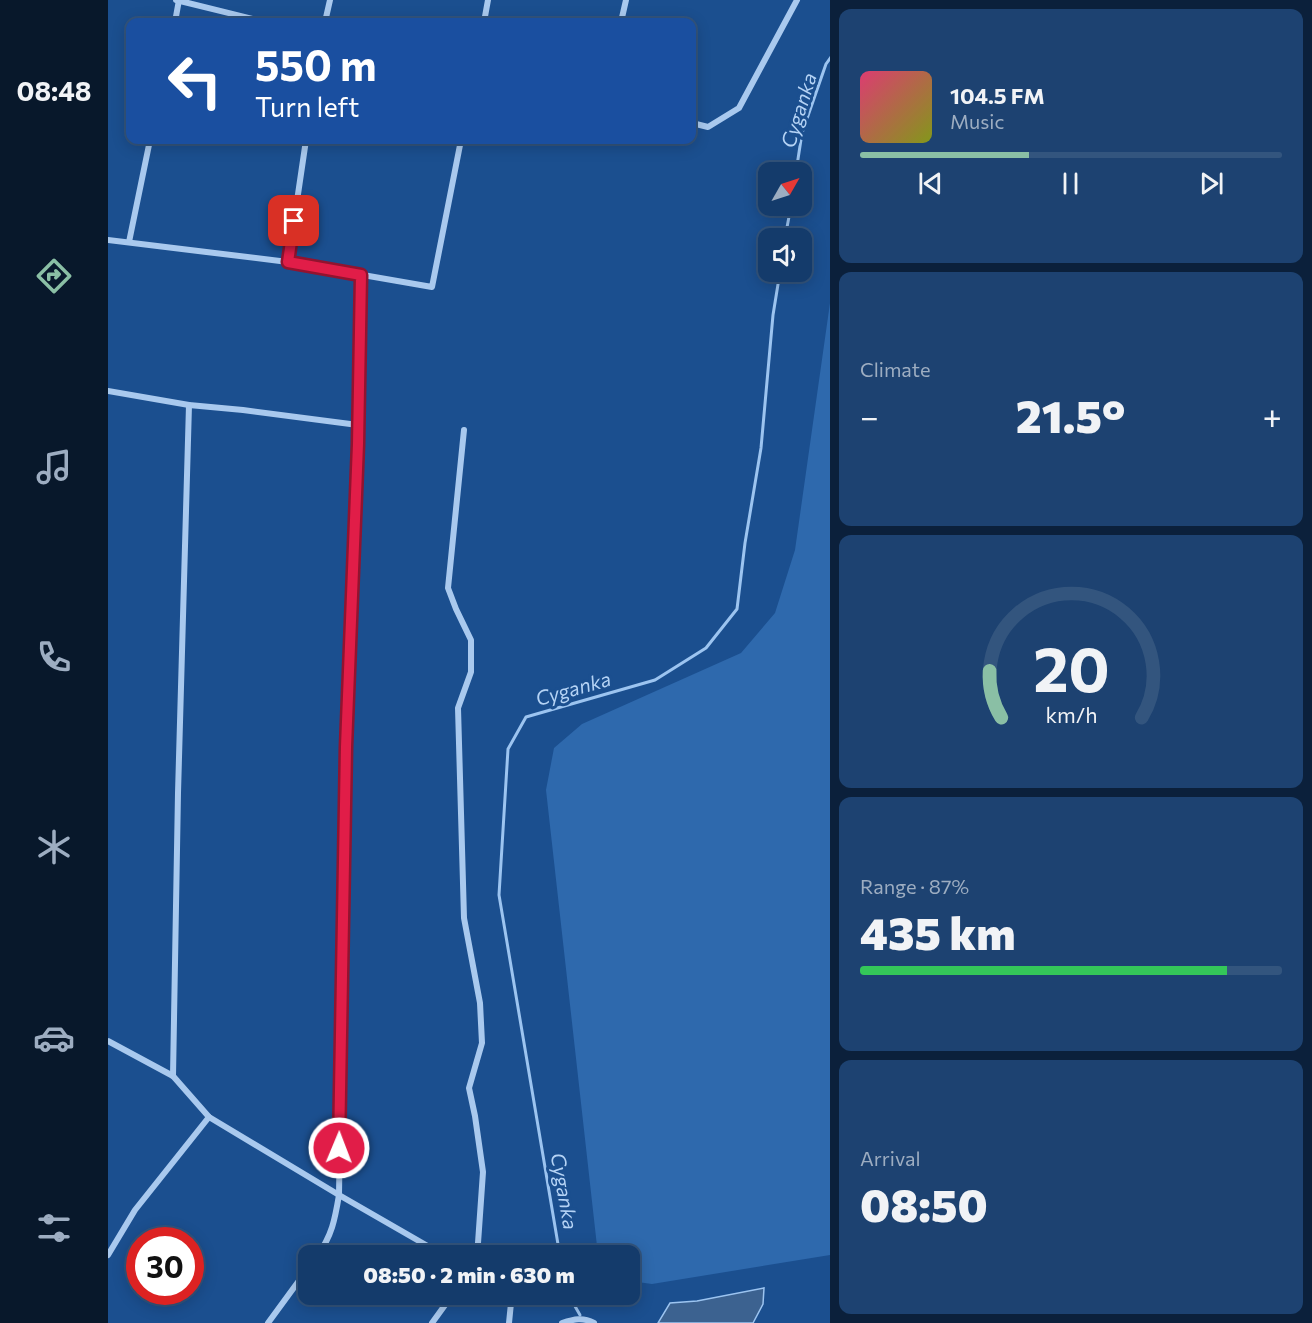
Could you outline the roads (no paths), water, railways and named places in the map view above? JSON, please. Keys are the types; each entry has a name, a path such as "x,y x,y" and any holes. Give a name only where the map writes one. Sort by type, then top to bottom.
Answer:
{"street":[{"path":"176,18 178,0 250,18"},
{"path":"326,18 330,0"},
{"path":"485,18 488,0"},
{"path":"622,18 626,0"},
{"path":"696,124 708,127 739,108 797,0"},
{"path":"129,242 149,144"},
{"path":"288,262 305,144"},
{"path":"108,240 288,262 432,287 460,144"},
{"path":"324,1245 334,1223 339,1196 346,747 361,275"},
{"path":"108,391 189,405 358,425"},
{"path":"172,1076 189,405"},
{"path":"464,430 448,588 471,640 471,672 458,708 464,918 480,1003 482,1043 469,1088 483,1172 478,1245"},
{"path":"108,1041 172,1076 209,1117 339,1196 426,1245"},
{"path":"108,1255 135,1210 209,1117"},
{"path":"268,1323 298,1282"},
{"path":"432,1323 445,1305"},
{"path":"509,1323 511,1305"},
{"path":"562,1323 577,1318 594,1323"}],"waterway":[{"name":"Cyganka","path":"798,162 802,133 830,58"},
{"name":"Cyganka","path":"787,228 789,216"},
{"name":"Cyganka","path":"558,1245 499,895 508,749 526,717 655,680 706,648 737,609 745,543 761,448 773,315 778,282"},
{"name":"Cyganka","path":"574,1305 580,1315"}]}
